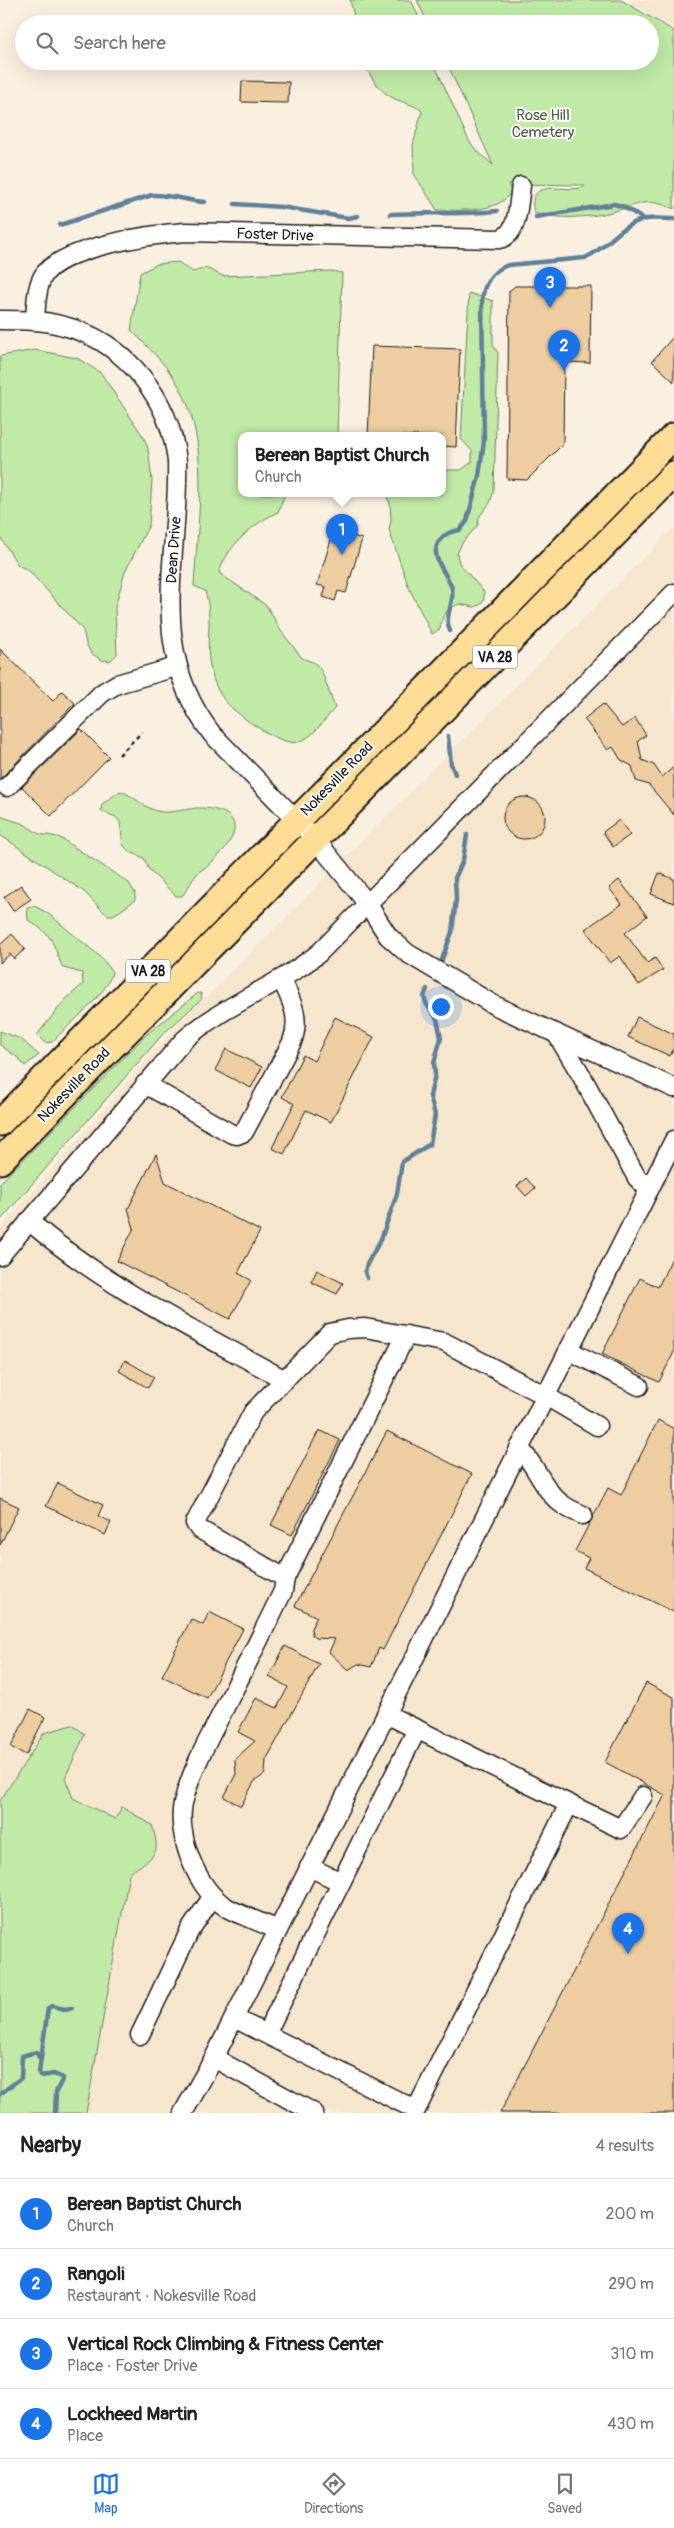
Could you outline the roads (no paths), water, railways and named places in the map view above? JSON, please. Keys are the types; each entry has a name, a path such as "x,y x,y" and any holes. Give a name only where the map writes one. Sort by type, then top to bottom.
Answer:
{"highway":[{"name":"Nokesville Road","path":"0,1123 674,436"},
{"name":"Nokesville Road","path":"0,1161 674,474"}],"street":[{"name":"Foster Drive","path":"35,320 40,284 46,272 62,261 114,242 151,234 186,232 499,239 507,237 513,229 521,186"},
{"name":"Dean Drive","path":"0,320 35,320 80,331 110,347 122,356 143,378 166,417 172,434 177,460 177,497 170,608 176,666 190,701 208,729 315,839 367,903 388,936 407,953 494,1005 674,1088"},
{"path":"0,1256 183,1041 222,1010 282,980 319,953 674,593"},
{"path":"7,786 102,693 117,684 176,666"},
{"path":"145,1084 232,1134 240,1135 244,1132 292,1042 297,1026 295,1010 282,980"},
{"path":"556,1033 637,1178 649,1190"},
{"path":"183,2113 214,2058 568,1350 672,1148"},
{"path":"29,1221 60,1248 100,1276 285,1380"},
{"path":"285,1578 200,1530 195,1523 253,1412 320,1342 336,1331 365,1328 444,1342 546,1396 597,1426"},
{"path":"278,1930 226,1907 213,1896 194,1867 184,1842 183,1805 192,1772 283,1591 285,1578 406,1335"},
{"path":"568,1350 639,1386"},
{"path":"519,1448 530,1458 555,1498 583,1515"},
{"path":"386,1714 621,1829 643,1796"},
{"path":"266,2034 417,1729"},
{"path":"234,2018 416,2110 568,1804"},
{"path":"309,1867 342,1882"},
{"path":"140,2035 190,1930 213,1896"},
{"path":"214,2058 314,2113"}],"waterway":[{"path":"60,225 152,195 205,202"},
{"path":"235,204 281,207 348,218 358,216"},
{"path":"536,217 614,204 624,207 644,219"},
{"path":"390,214 497,211"},
{"path":"450,631 448,615 452,600 452,589 437,559 436,553 440,540 449,533 460,530 467,521 479,476 484,441 482,300 489,278 508,265 585,258 637,221 646,219 674,219"},
{"path":"448,736 451,764 455,774"},
{"path":"441,962 452,932 456,899 455,878 463,860 467,835"},
{"path":"367,1278 365,1272 367,1264 381,1239 397,1194 402,1162 430,1144 435,1115 430,1096 435,1075 434,1063 441,1038 437,1019 424,997 427,989"},
{"path":"55,2113 56,2092 63,2078 54,2074 41,2076 39,2072 48,2008 52,2006 64,2009 72,2008"},
{"path":"0,2094 21,2078 22,2056 36,2052 39,2057"}],"place":[{"name":"Vertical Rock Climbing & Fitness Center","path":"550,308"},
{"name":"Rangoli","path":"564,371"},
{"name":"Berean Baptist Church","path":"342,555"},
{"name":"Lockheed Martin","path":"628,1954"}],"park label":[{"name":"Rose Hill Cemetery","path":"543,124"}]}
